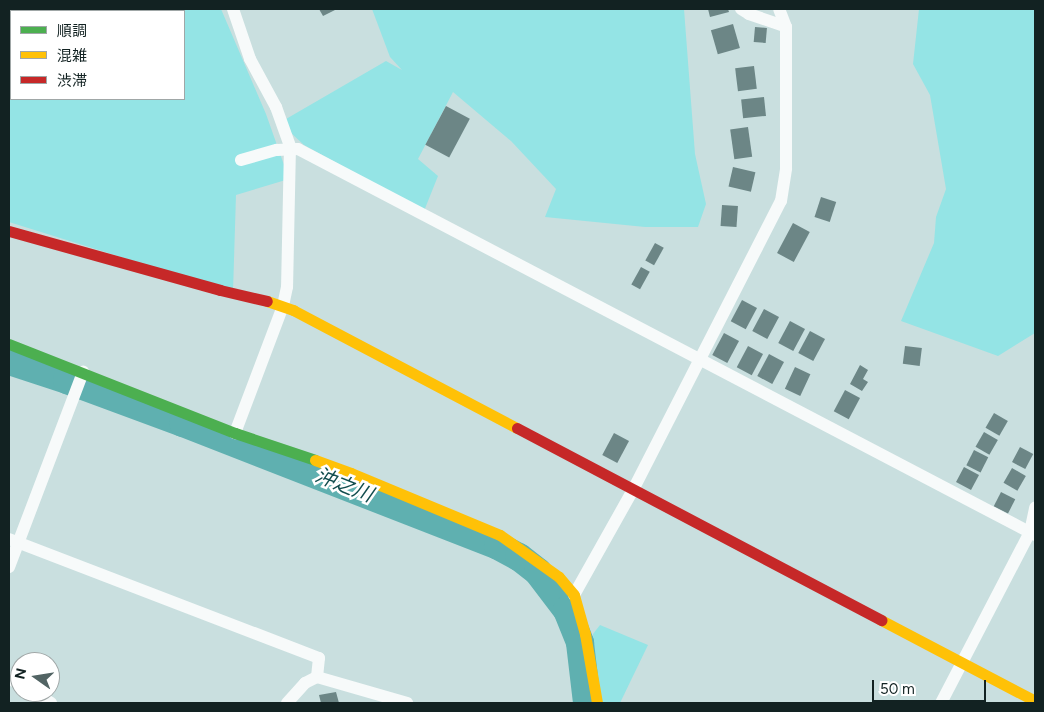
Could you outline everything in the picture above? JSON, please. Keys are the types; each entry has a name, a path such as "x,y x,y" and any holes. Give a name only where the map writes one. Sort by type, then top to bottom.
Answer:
{"street":[{"path":"233,9 250,59 276,108 290,149 287,287 283,306 236,433"},
{"path":"742,9 749,14 786,27"},
{"path":"574,595 634,488 782,201 786,168 786,27 779,9"},
{"path":"241,160 290,149 298,149 1033,534"},
{"path":"9,231 283,306 634,488 1035,701"},
{"path":"9,344 236,433 351,473 500,535 559,578 574,595 585,634 597,703"},
{"path":"9,567 13,541 83,372"},
{"path":"941,703 1033,534 1035,508"},
{"path":"13,541 319,658 317,677"},
{"path":"287,703 305,683 317,677 407,703"}],"shaded area":[{"path":"9,9 18,10 10,10 10,100 185,100 185,10 39,9 221,9 266,114 289,179 236,195 233,292 9,222"},
{"path":"372,9 684,9 695,154 706,204 698,227 645,227 545,217 556,189 511,141 453,92 418,159 438,176 424,211 304,145 291,133 286,119 386,61 402,70 390,57"},
{"path":"919,9 1035,9 1035,333 998,356 901,321 934,243 936,217 946,189 930,95 913,64"},
{"path":"600,625 648,645 620,703 599,703 593,634"}],"building":[{"path":"319,9 337,9 323,16"},
{"path":"708,9 728,9 729,12 710,17"},
{"path":"733,24 740,48 718,54 711,30"},
{"path":"755,27 767,28 766,43 754,42"},
{"path":"754,66 757,89 738,91 735,68"},
{"path":"764,97 766,116 743,118 741,99"},
{"path":"446,106 470,119 449,158 425,145"},
{"path":"748,127 752,157 734,159 730,130"},
{"path":"733,167 755,172 751,192 729,186"},
{"path":"821,197 836,202 830,222 815,217"},
{"path":"722,205 738,206 736,227 721,226"},
{"path":"793,223 810,232 794,262 777,253"},
{"path":"655,243 664,248 654,265 645,260"},
{"path":"641,267 650,272 640,289 631,284"},
{"path":"742,300 757,308 746,329 731,321"},
{"path":"764,309 779,317 767,339 752,331"},
{"path":"790,321 805,329 793,351 778,343"},
{"path":"810,331 825,339 813,361 798,353"},
{"path":"724,333 739,341 727,363 712,355"},
{"path":"748,346 763,354 752,375 737,367"},
{"path":"905,346 922,348 920,366 903,364"},
{"path":"769,354 784,362 772,384 757,376"},
{"path":"860,365 868,370 863,379 868,382 862,391 850,384"},
{"path":"795,367 810,374 800,396 785,389"},
{"path":"845,390 860,398 849,419 834,411"},
{"path":"994,413 1008,421 999,436 986,428"},
{"path":"984,432 998,440 989,455 976,447"},
{"path":"614,433 629,441 617,463 602,455"},
{"path":"1020,447 1033,454 1025,469 1012,462"},
{"path":"974,450 988,457 981,472 966,465"},
{"path":"964,467 979,475 971,490 956,482"},
{"path":"1012,468 1026,476 1017,491 1004,483"},
{"path":"1001,492 1015,499 1008,514 994,506"},
{"path":"336,692 339,703 321,703 319,695"}],"waterway":[{"name":"沖之川","path":"9,361 67,380 183,423 498,546 519,557 538,572 567,610 580,643 587,703"}],"traffic: fast":[{"path":"9,344 235,433 315,460"}],"traffic: slow":[{"path":"267,301 293,310 517,428"},
{"path":"315,460 500,535 559,577 574,595 585,634 597,703"},
{"path":"881,620 1035,701"}],"traffic: jam":[{"path":"9,231 220,290 267,301"},
{"path":"517,428 881,620"}]}
